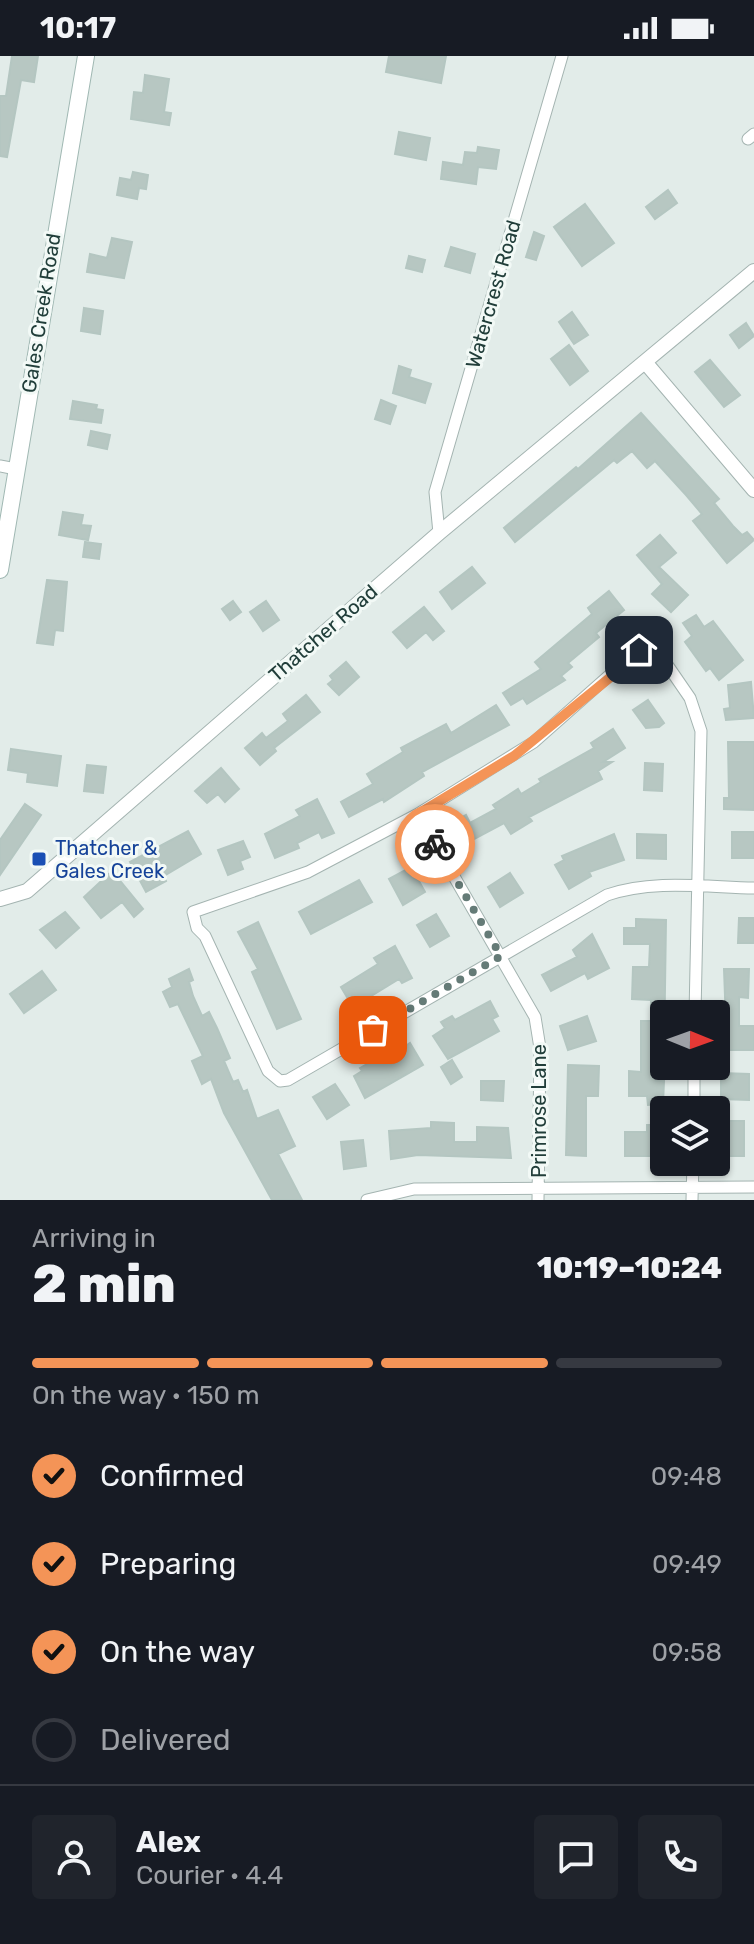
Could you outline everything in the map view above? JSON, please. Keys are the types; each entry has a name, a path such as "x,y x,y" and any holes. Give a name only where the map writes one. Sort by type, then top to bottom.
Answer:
{"main road":[{"name":"Gales Creek Road","path":"0,570 8,467 86,56"}],"street":[{"name":"Watercrest Road","path":"439,533 435,492 562,56"},
{"name":"Thatcher Road","path":"0,899 27,891 439,533 754,271"},
{"path":"645,362 754,490"},
{"path":"695,1000 697,887 701,731 690,698 657,650 647,642 534,742 418,814 308,872 198,907 193,912 197,928 205,936 268,1071 280,1081 288,1080 607,895 638,887 697,887 754,888"},
{"name":"Primrose Lane","path":"418,814 535,1017 539,1032 538,1195"},
{"path":"367,1200 414,1189 538,1195 692,1194 754,1187"}],"building":[{"path":"12,56 38,56 34,82 21,80 7,157 0,156 0,96 6,96"},
{"path":"389,56 446,56 441,83 386,72"},
{"path":"145,75 169,79 164,112 171,113 169,125 131,119 134,92 143,93"},
{"path":"399,132 430,138 426,160 395,154"},
{"path":"478,147 499,150 496,169 478,167 476,184 441,179 443,162 463,165 465,152 477,153"},
{"path":"133,172 148,175 146,189 139,188 137,199 117,195 120,178 131,180"},
{"path":"668,190 677,203 655,219 646,207"},
{"path":"585,204 614,243 582,266 554,227"},
{"path":"534,232 544,236 536,260 526,257"},
{"path":"112,238 132,242 124,278 87,272 90,254 107,258"},
{"path":"451,247 475,254 470,273 445,266"},
{"path":"409,256 425,260 422,272 406,268"},
{"path":"84,308 103,311 100,334 81,331"},
{"path":"572,312 588,335 574,344 559,322"},
{"path":"746,323 754,336 739,348 730,335"},
{"path":"569,345 588,371 570,385 551,359"},
{"path":"710,360 740,395 724,407 695,372"},
{"path":"399,366 411,370 409,377 431,384 425,403 393,393"},
{"path":"381,400 396,406 390,424 375,419"},
{"path":"73,401 97,405 96,409 103,410 101,423 70,419"},
{"path":"641,413 719,499 714,503 733,526 742,535 747,532 754,540 727,563 693,521 702,514 686,495 655,461 647,468 632,451 617,463 614,460 515,542 504,528"},
{"path":"91,431 110,435 107,449 88,445"},
{"path":"63,512 83,515 81,525 91,526 88,540 59,535"},
{"path":"660,535 676,553 659,567 688,595 671,612 652,594 662,584 637,555"},
{"path":"85,542 101,544 99,559 83,557"},
{"path":"472,567 485,583 452,609 440,592"},
{"path":"47,580 67,582 63,631 55,630 53,645 37,643"},
{"path":"609,591 624,610 596,633 599,637 568,663 572,667 561,676 565,680 527,704 523,698 511,705 503,693 541,669 535,662 592,614 588,608"},
{"path":"233,601 241,612 230,620 222,609"},
{"path":"266,601 279,620 263,631 250,612"},
{"path":"424,607 444,631 433,640 426,632 407,648 393,632"},
{"path":"696,615 704,627 713,621 743,660 719,680 710,668 706,671 685,642 692,636 683,623"},
{"path":"346,662 359,677 339,695 328,684 333,680 330,676"},
{"path":"751,682 754,718 726,720 724,709 730,708 728,685"},
{"path":"306,695 320,712 274,748 276,751 260,765 245,748 262,733 266,738 288,721 283,714"},
{"path":"648,700 664,723 659,727 646,728 633,710"},
{"path":"496,705 509,725 422,772 424,776 384,802 383,799 349,817 341,802 373,784 367,774 403,752 401,748 446,724 451,733"},
{"path":"613,729 625,748 603,762 612,762 598,771 602,779 529,817 532,821 511,834 504,823 465,844 454,822 466,815 470,823 496,809 493,805 518,789 521,794 541,782 539,779 594,748 591,743"},
{"path":"728,742 754,742 754,810 724,809 724,798 729,798"},
{"path":"11,749 61,756 57,786 27,782 28,773 8,770"},
{"path":"645,763 663,764 662,791 644,790"},
{"path":"87,765 106,767 103,793 84,791"},
{"path":"221,768 239,789 225,802 218,794 207,803 195,791"},
{"path":"317,799 334,833 322,838 319,832 297,843 299,848 275,858 265,834 300,816 296,810"},
{"path":"25,804 41,815 0,875 0,840"},
{"path":"188,831 201,854 164,876 166,881 146,892 130,862"},
{"path":"732,832 754,832 754,858 732,858"},
{"path":"614,834 624,860 589,872 591,876 569,889 555,865 564,860 562,856"},
{"path":"637,834 666,835 666,859 637,858"},
{"path":"243,841 250,857 240,861 243,869 228,875 218,850"},
{"path":"411,867 425,892 403,905 389,879"},
{"path":"112,871 143,909 134,917 122,902 101,918 84,897"},
{"path":"510,873 523,893 500,907 488,887"},
{"path":"359,880 372,902 311,934 299,912"},
{"path":"65,912 79,928 56,948 40,930"},
{"path":"436,914 449,936 430,947 417,925"},
{"path":"739,918 754,918 754,943 738,943"},
{"path":"636,919 666,920 665,1000 632,999 633,967 649,967 650,944 624,944 624,928 636,928"},
{"path":"258,922 301,1019 277,1029 252,972 258,969 238,932"},
{"path":"592,934 609,968 588,979 585,973 551,991 542,975 577,957 573,950"},
{"path":"395,946 412,978 402,983 399,979 353,1007 341,987 378,964 374,958"},
{"path":"189,969 193,996 202,1016 209,1012 217,1028 230,1058 224,1061 233,1082 238,1080 243,1092 247,1090 257,1119 278,1110 295,1146 278,1154 302,1200 272,1200 224,1113 211,1079 202,1084 192,1061 203,1056 178,1004 170,1007 163,992 172,987 169,979"},
{"path":"724,969 749,969 748,998 739,997 739,1026 754,1026 754,1050 730,1050 730,1000 725,1000"},
{"path":"42,971 56,990 24,1013 10,994"},
{"path":"490,1001 498,1016 492,1019 499,1031 448,1059 433,1036 445,1028 441,1022 452,1016 455,1020"},
{"path":"587,1016 596,1041 568,1050 560,1026"},
{"path":"641,1021 650,1021 650,1080 664,1081 663,1096 650,1096 650,1105 647,1096 629,1096 629,1071 641,1072"},
{"path":"410,1043 423,1065 365,1098 354,1076 362,1071 360,1068 402,1044 404,1047"},
{"path":"452,1060 462,1077 451,1084 441,1067"},
{"path":"568,1065 599,1066 598,1096 586,1096 586,1156 566,1155"},
{"path":"730,1073 749,1074 749,1100 721,1096 721,1080 730,1080"},
{"path":"481,1081 504,1081 503,1101 481,1100"},
{"path":"335,1084 349,1105 327,1119 313,1097"},
{"path":"730,1121 744,1121 744,1156 730,1156"},
{"path":"431,1122 454,1123 454,1142 477,1142 477,1127 508,1128 511,1158 418,1155 391,1159 389,1131 431,1128"},
{"path":"647,1125 650,1125 650,1156 625,1156 625,1132 647,1132"},
{"path":"363,1140 366,1166 344,1169 341,1142"}],"way so far":[{"path":"373,1030 501,956 435,844"}],"place":[{"name":"Thatcher & Gales Creek","path":"39,859"}],"route":[{"path":"435,844 418,814 534,742 629,662 639,650"}]}
